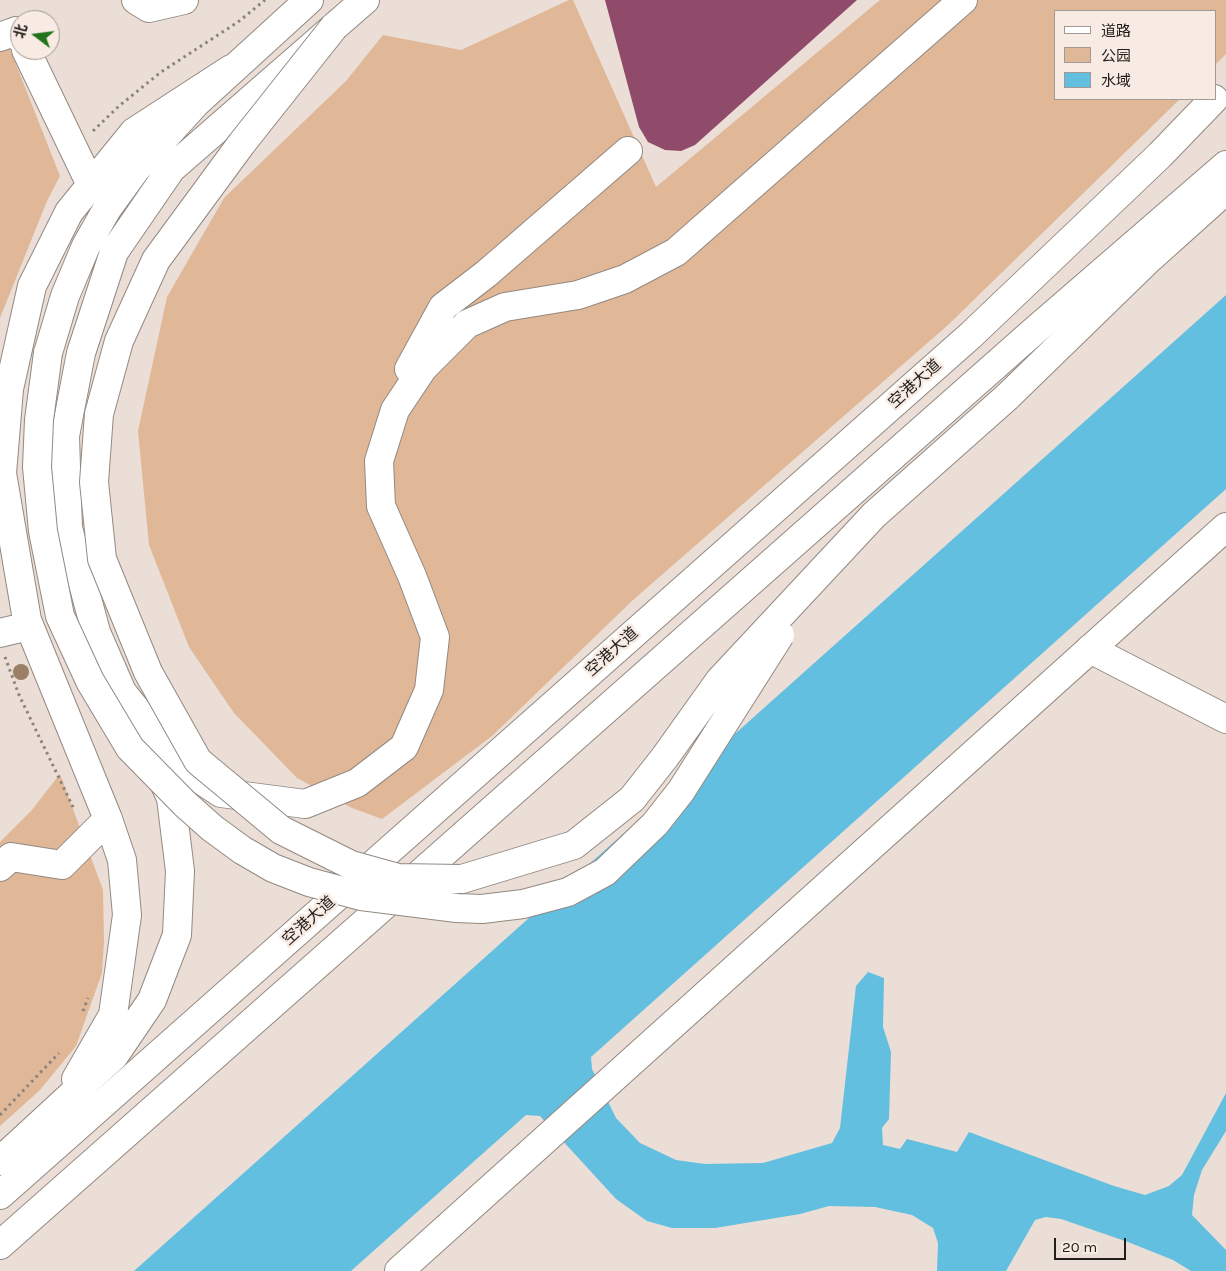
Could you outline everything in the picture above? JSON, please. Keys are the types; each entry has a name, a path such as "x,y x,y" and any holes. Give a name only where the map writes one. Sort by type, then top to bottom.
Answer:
{"main road":[{"path":"136,0 149,8 184,0"},
{"path":"309,0 231,69 195,104 136,169 107,209 86,246 65,296 48,353 39,420 36,467 43,532 60,616 90,681 130,748 185,804 212,828 242,850 273,868 309,882 361,896 457,908 482,909 523,904 568,892 605,872 655,824 681,791 787,624 874,515"},
{"path":"0,1161 56,1112 114,1056 152,1000 177,935 180,871 171,798 96,632 68,528 65,436 81,353 114,252 171,169 365,0"},
{"path":"395,410 422,368 468,324 505,307 578,295 625,279 676,252 963,0"},
{"path":"334,28 242,143 156,260 119,342 99,414 94,482 102,559 148,672 198,761 281,830 351,864 398,878 462,879 574,845 632,799 665,757 720,680 874,515 1007,397 1149,259 1226,190"},
{"path":"31,60 91,185"},
{"path":"56,1112 113,1015 127,915 122,860 108,820 29,626 2,473 9,389 32,286 69,212 134,132 231,69"},
{"name":"空港大道","path":"1216,96 1226,86"},
{"name":"空港大道","path":"0,1195 971,335 1160,155 1212,100"},
{"path":"122,692 183,768 221,793 305,804 357,783 404,747 429,690 434,637 412,576 381,506 379,461 406,374 444,307 486,274 628,151"},
{"path":"0,1245 1033,332 1226,165"},
{"path":"399,1271 1226,527"},
{"path":"0,633 29,626"},
{"path":"1090,649 1226,718"},
{"path":"0,867 11,857 62,865 108,820"}],"green space":[{"path":"569,0 573,0 656,187 880,0 1226,0 1226,54 1216,64 1216,10 1054,10 1054,100 1179,100 948,325 633,600 492,736 382,819 352,808 297,778 234,713 189,647 149,545 138,431 167,297 224,198 346,81 383,35 461,50"},
{"path":"8,44 10,60 14,60 60,176 47,201 0,318 0,48"},
{"path":"60,774 103,890 104,941 102,973 76,1046 40,1090 0,1126 0,842 31,811"}],"water":[{"path":"1226,295 1226,489 591,1057 592,1069 616,1118 640,1143 676,1160 705,1164 763,1163 832,1143 840,1128 856,986 868,972 884,978 883,1027 891,1052 889,1119 882,1128 883,1145 900,1149 907,1139 957,1152 969,1132 1114,1186 1145,1195 1169,1186 1182,1175 1226,1093 1226,1131 1202,1170 1194,1195 1192,1215 1226,1250 1226,1271 1191,1271 1173,1260 1128,1242 1061,1219 1046,1217 1035,1220 1006,1271 937,1271 938,1243 933,1228 912,1215 875,1207 829,1206 800,1214 715,1228 672,1228 647,1221 616,1199 540,1116 526,1115 351,1271 134,1271"}],"building":[{"path":"605,0 857,0 695,145 681,151 665,150 648,142 639,127"}]}
